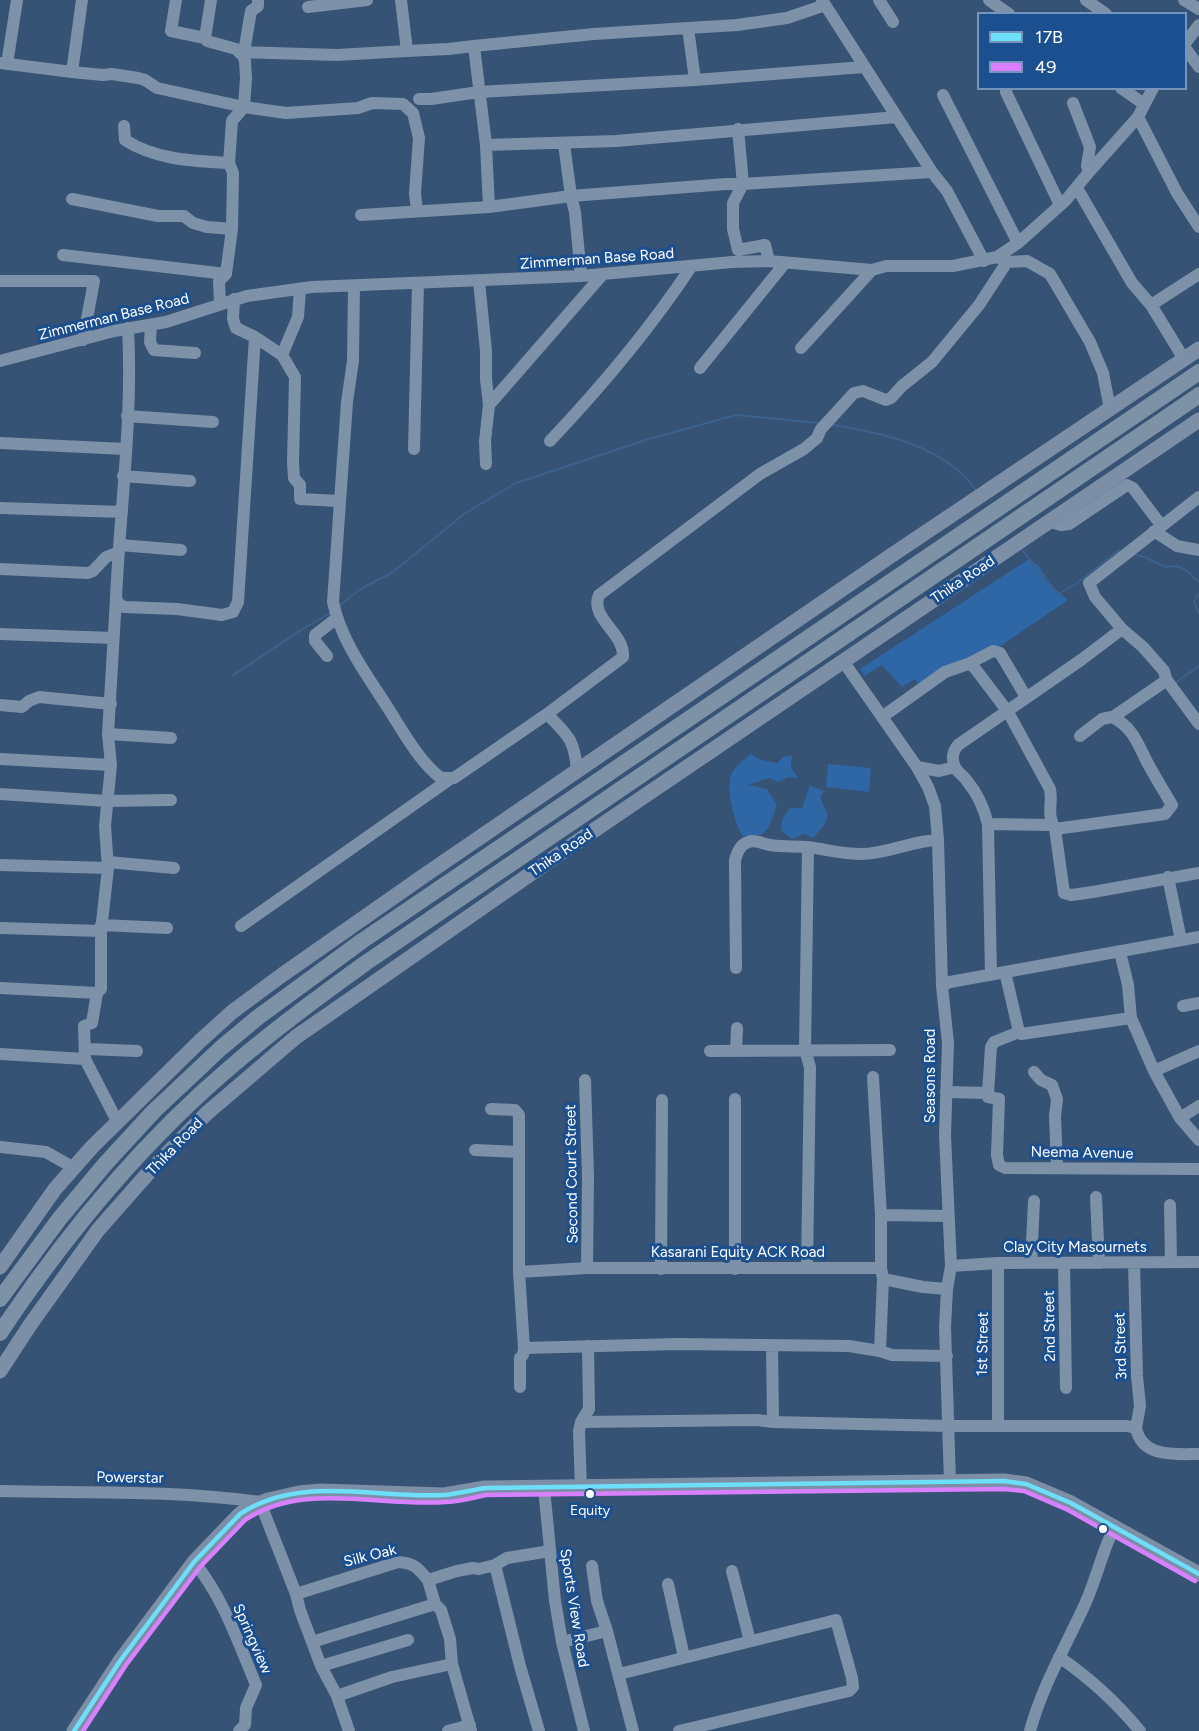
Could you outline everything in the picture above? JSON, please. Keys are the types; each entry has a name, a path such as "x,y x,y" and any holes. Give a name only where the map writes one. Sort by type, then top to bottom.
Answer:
{"highway":[{"path":"0,1299 45,1236 106,1163 187,1079 256,1018 362,941 1199,372"},
{"name":"Thika Road","path":"0,1333 34,1282 116,1179 165,1128 268,1035 367,962 1199,395"}],"main road":[{"path":"0,1267 38,1213 74,1168 117,1121 232,1012 291,968 875,567 1199,349"},
{"name":"Thika Road","path":"0,1371 98,1230 207,1113 281,1050 344,1002 1199,420"},
{"path":"74,1731 120,1662 194,1562 240,1514 260,1502 299,1493 321,1491 444,1495 485,1488 996,1481 1020,1483 1041,1489 1071,1503 1199,1574"}],"street":[{"path":"17,0 4,63 72,72 112,74 145,80 158,88 244,107 286,113 357,108 372,103 403,104 413,113 419,138 417,211"},
{"path":"72,72 82,0"},
{"path":"176,0 171,31 205,38 207,41 242,52 337,55 448,49 778,19 823,2 932,172 947,191 984,261"},
{"path":"205,38 211,0"},
{"path":"220,304 219,281 226,274 232,229 233,172 229,163 232,121 244,107 245,61 242,52 251,10 258,6 258,0"},
{"path":"308,7 367,0"},
{"path":"401,0 407,51"},
{"path":"879,0 893,22"},
{"path":"989,0 1006,12"},
{"path":"1086,0 1103,12"},
{"path":"1184,0 1199,9"},
{"path":"1187,39 1199,24"},
{"path":"688,28 694,81"},
{"path":"474,46 486,146 489,207"},
{"path":"1187,51 1199,67"},
{"path":"419,99 479,92 694,81 864,67"},
{"path":"1123,90 1144,104"},
{"path":"241,926 450,779 489,755 623,657 621,642 598,611 596,602 599,595 760,474 804,449 817,438 821,429 854,393 862,391 886,400 932,362 979,305 1002,260 1077,188 1138,117 1152,90"},
{"path":"1006,92 1060,205"},
{"path":"943,95 1018,243"},
{"path":"1073,103 1090,147 1087,166 1089,172"},
{"path":"486,146 616,141 897,117"},
{"path":"1138,117 1178,193 1199,227"},
{"path":"124,126 126,140 156,154 195,161 229,163"},
{"path":"738,129 744,184 733,203 733,229 738,250 765,246 769,261"},
{"path":"564,144 575,212 581,276"},
{"path":"361,215 489,207 571,196 726,184 932,172"},
{"path":"1077,188 1132,283 1151,305 1184,359"},
{"path":"72,199 158,216 184,216 192,223 232,229"},
{"path":"63,255 226,274"},
{"name":"Zimmerman Base Road","path":"0,362 128,328 151,325 234,300 300,289 581,276 732,262 769,261 872,270 886,266 953,266 984,261 1027,261 1050,274 1090,342 1103,374 1110,409"},
{"path":"700,368 785,263"},
{"path":"550,441 596,391 675,291 691,267"},
{"path":"801,348 872,270"},
{"path":"489,405 603,274"},
{"path":"1151,305 1199,274"},
{"path":"0,281 94,281 83,340"},
{"path":"479,281 489,405 485,441 486,464"},
{"path":"414,449 418,284"},
{"path":"354,286 353,361 347,402 333,602 337,618 358,661 402,730 436,775 450,779"},
{"path":"282,355 298,317 300,289"},
{"path":"234,300 233,319 236,328 255,337 282,355 296,377 292,463 294,478 300,485 300,499 339,501"},
{"path":"151,325 150,342 154,350 195,353"},
{"path":"117,1121 85,1052 84,1026 92,1023 102,978 101,928 108,865 106,801 111,765 108,734 127,416 128,328"},
{"path":"116,598 118,603 124,607 134,609 177,609 222,615 233,612 236,607 255,337"},
{"path":"127,416 213,422"},
{"path":"0,443 125,449"},
{"path":"123,476 190,481"},
{"path":"1051,522 1061,525 1069,524 1126,485 1133,488 1157,528 1177,546 1199,550"},
{"path":"1199,497 1089,583 1095,597 1122,629 1143,647 1164,671 1167,680 1199,724"},
{"path":"0,508 122,512"},
{"path":"0,569 88,573 119,548 181,550"},
{"path":"327,656 315,641 315,635 337,618"},
{"path":"991,975 988,824 984,807 974,790 955,767 954,750 1122,629"},
{"path":"0,634 113,638"},
{"path":"882,717 945,672 968,664 993,651 1000,653 1026,697"},
{"name":"Seasons Road","path":"843,661 917,767 933,797 938,840 942,986 948,1043 946,1092 951,1266 947,1289 947,1356 950,1482"},
{"path":"968,664 974,667 1008,712 1050,789 1049,806 1063,887 1067,895 1199,873"},
{"path":"1080,736 1102,719 1113,717 1167,680"},
{"path":"0,705 22,708 29,701 39,697 111,704"},
{"path":"547,714 573,742 577,772"},
{"path":"988,824 1053,827 1165,814 1172,805 1134,735 1124,723 1113,717"},
{"path":"108,734 171,738"},
{"path":"0,759 111,765"},
{"path":"917,767 939,771 955,767"},
{"path":"0,794 106,801 171,800"},
{"path":"736,968 735,860 738,849 744,844 756,841 770,845 808,847 828,852 869,854 913,842 938,840"},
{"path":"807,1267 810,1067 806,1050 808,847"},
{"path":"0,865 108,865 174,868"},
{"path":"1168,877 1181,940"},
{"path":"0,928 167,928"},
{"path":"942,986 950,982 1199,937"},
{"path":"1120,952 1128,985 1131,1018 1154,1071 1180,1118 1199,1140"},
{"path":"1005,972 1019,1032"},
{"path":"0,988 97,993"},
{"path":"1183,1006 1199,1003"},
{"path":"946,1092 988,1093 993,1042 1019,1032 1021,1034 1131,1018"},
{"path":"736,1051 737,1028"},
{"path":"710,1051 887,1046"},
{"path":"0,1054 85,1052 88,1049 137,1051"},
{"path":"1154,1071 1199,1051"},
{"path":"1034,1072 1041,1080 1052,1085 1057,1099 1055,1116 1057,1167"},
{"path":"873,1077 881,1215 880,1351"},
{"name":"Second Court Street","path":"585,1080 588,1176 587,1268"},
{"name":"Neema Avenue","path":"988,1093 988,1097 999,1099 998,1162 1005,1168 1199,1169"},
{"path":"661,1269 662,1100"},
{"path":"735,1100 735,1269"},
{"path":"1180,1118 1199,1106"},
{"path":"491,1109 518,1112 519,1272 524,1348 520,1358 520,1387"},
{"path":"0,1147 46,1152 74,1168"},
{"path":"475,1150 519,1152"},
{"path":"1096,1197 1099,1263"},
{"path":"1031,1263 1034,1201"},
{"path":"1170,1205 1171,1262"},
{"path":"881,1215 948,1216"},
{"name":"Clay City Masournets","path":"951,1266 998,1263 1199,1262"},
{"name":"1st Street","path":"998,1263 998,1426"},
{"name":"2nd Street","path":"1064,1263 1066,1388"},
{"name":"3rd Street","path":"1134,1263 1140,1406 1136,1428"},
{"name":"Kasarani Equity ACK Road","path":"519,1272 587,1268 807,1267 882,1274 923,1287 947,1289"},
{"path":"524,1348 677,1344 849,1346 892,1355 947,1356"},
{"path":"581,1488 579,1431 581,1422 589,1409 588,1346"},
{"path":"772,1346 773,1422"},
{"path":"581,1422 756,1420 948,1426 1100,1425 1136,1428 1137,1434 1148,1448 1159,1453 1199,1454"},
{"name":"Sports View Road","path":"544,1488 562,1642 584,1731"},
{"name":"Powerstar","path":"0,1491 169,1494 226,1497 260,1502"},
{"path":"260,1502 321,1666 337,1696 349,1731"},
{"path":"1030,1731 1036,1707 1097,1577 1115,1526"},
{"path":"448,1731 470,1728 452,1664 450,1639 441,1610 435,1604 428,1580 457,1571 479,1569 507,1558 550,1551"},
{"name":"Springview","path":"194,1562 203,1573 220,1604 256,1685 246,1708 245,1725 239,1731"},
{"name":"Silk Oak","path":"296,1594 399,1562 411,1563 420,1568 428,1580"},
{"path":"495,1564 538,1731"},
{"path":"592,1566 597,1601 633,1731"},
{"path":"732,1571 750,1641"},
{"path":"668,1584 684,1657"},
{"path":"312,1642 423,1610 435,1604"},
{"path":"619,1674 836,1620 853,1687 849,1690 679,1731"},
{"path":"562,1642 607,1631"},
{"path":"321,1666 408,1640"},
{"path":"1059,1657 1083,1673 1140,1731"},
{"path":"337,1696 392,1677 452,1664"}],"shaded area":[{"path":"1029,559 1038,565 1053,587 1068,600 980,660 919,686 915,679 902,687 882,665 864,676 860,669"},
{"path":"751,754 761,760 777,763 783,757 792,755 791,767 798,778 788,777 778,782 769,778 748,785 767,789 777,805 767,830 758,835 743,836 731,804 730,777 739,764"},
{"path":"828,764 871,768 869,792 826,787"},
{"path":"810,786 824,791 820,797 828,816 813,838 804,834 792,839 781,830 782,820 790,808 802,808"}],"waterway":[{"path":"340,605 359,590 393,572 464,514 516,483 649,439 736,415 819,423"},
{"path":"833,425 892,437 930,452 963,475 976,490"},
{"path":"1021,549 1058,594 1076,584 1119,550"},
{"path":"1133,554 1165,567 1177,566 1187,571 1199,582"},
{"path":"1199,594 1194,601 1199,614"},
{"path":"232,676 299,631 329,614"},
{"path":"1175,683 1199,666"}],"transit line":[{"name":"17B","path":"74,1731 120,1661 194,1562 240,1514 263,1502 313,1491 444,1495 485,1488 1004,1481 1026,1484 1071,1503 1199,1574"},
{"name":"49","path":"83,1731 126,1665 200,1567 245,1520 268,1508 292,1501 342,1498 420,1503 455,1501 486,1495 1004,1489 1024,1491 1068,1510 1195,1581"}],"place":[{"name":"Equity","path":"590,1494"}]}
